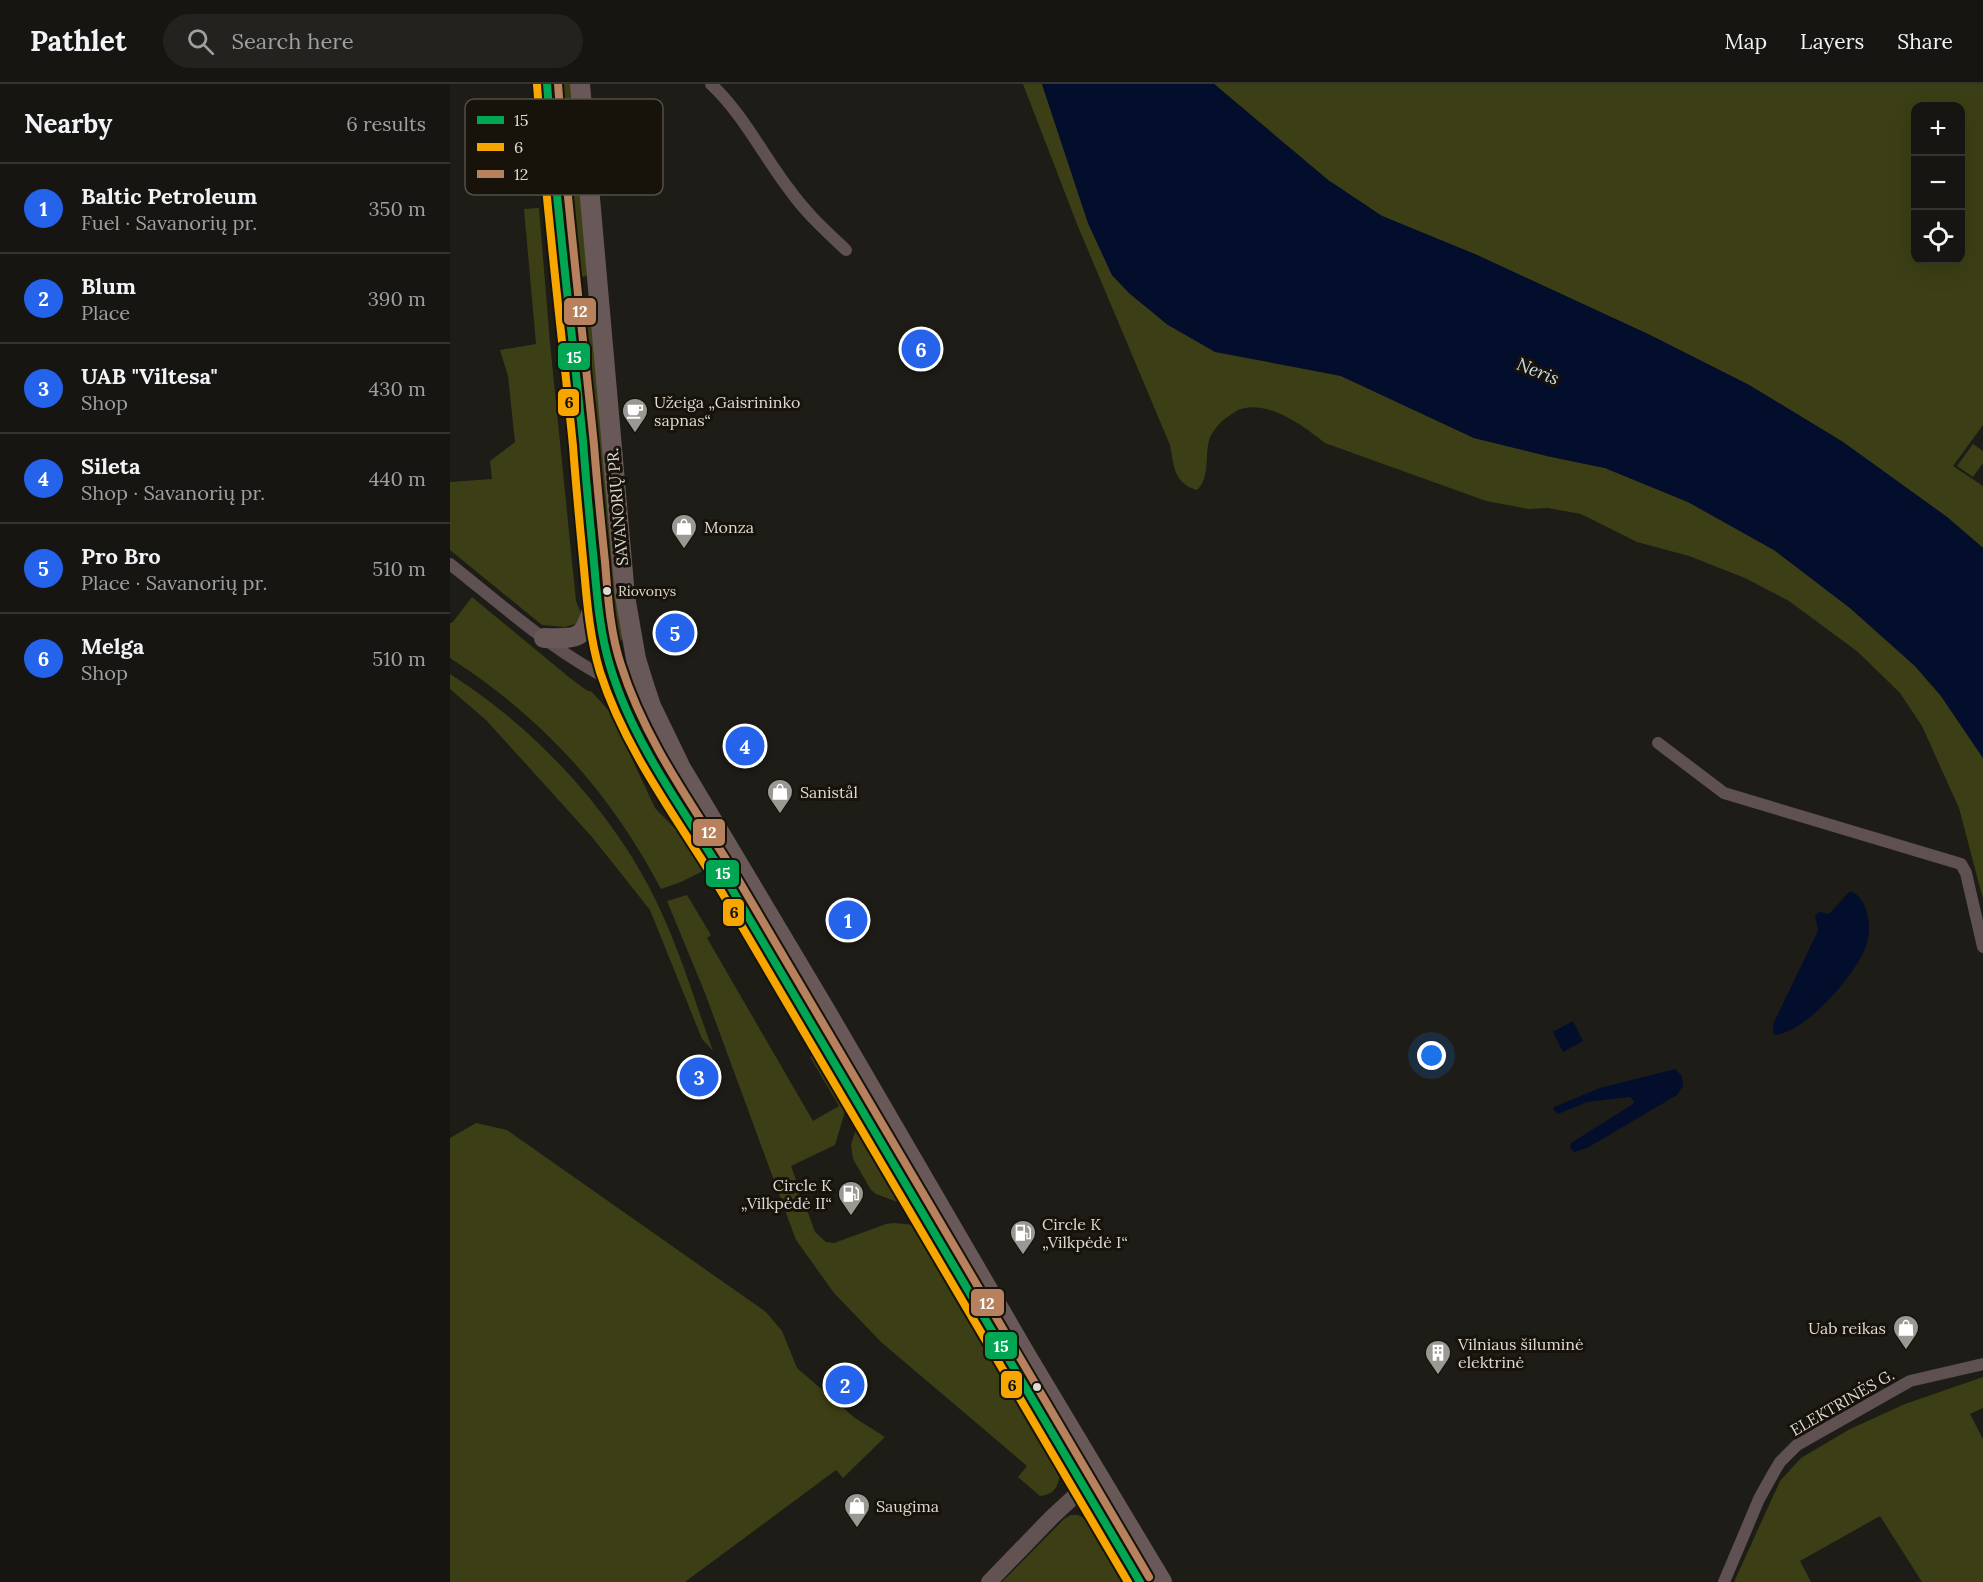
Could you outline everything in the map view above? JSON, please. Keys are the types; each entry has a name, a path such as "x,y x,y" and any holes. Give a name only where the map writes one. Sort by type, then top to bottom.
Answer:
{"highway":[{"name":"SAVANORIŲ PR.","path":"547,84 548,99"},
{"name":"SAVANORIŲ PR.","path":"580,84 581,99"},
{"name":"SAVANORIŲ PR.","path":"556,195 569,297 597,594 605,646 628,714 660,776 720,868 1091,1480 1162,1582"},
{"name":"SAVANORIŲ PR.","path":"590,195 625,596 636,659 651,706 681,768 829,1016 1020,1345 1091,1480 1140,1582"},
{"path":"569,297 576,285 582,283 598,291"},
{"path":"544,638 570,639 580,635 588,624 597,594"},
{"path":"616,683 644,685"}],"main road":[{"path":"989,1582 1091,1480"}],"street":[{"path":"711,84 735,112 789,190 846,250"},
{"path":"450,564 544,638 591,671 616,683"},
{"path":"1658,743 1724,794 1961,864 1966,873 1983,947"},
{"name":"ELEKTRINĖS G.","path":"1724,1582 1769,1481 1780,1462 1797,1445 1910,1382 1983,1364"}],"green space":[{"path":"560,84 574,84 575,99 561,99"},
{"path":"1023,84 1042,84 1088,223 1112,275 1129,293 1168,325 1297,366 1341,376 1474,438 1605,468 1688,502 1774,550 1850,608 1915,666 1941,696 1983,758 1983,899 1959,808 1922,726 1900,693 1858,652 1789,601 1745,578 1689,556 1637,542 1581,514 1548,508 1528,509 1486,501 1325,443 1286,417 1263,408 1252,407 1239,410 1221,422 1210,437 1206,472 1201,485 1197,490 1183,483 1176,472 1170,445 1077,224"},
{"path":"1214,84 1983,84 1983,425 1953,466 1983,486 1983,548 1947,517 1843,442 1749,385 1650,335 1477,255 1382,216 1328,180"},
{"path":"570,195 582,195 587,275 584,277 578,275"},
{"path":"539,208 576,601 580,611 580,619 575,624 565,627 542,625 450,550 450,482 492,479 490,461 515,442 508,376 500,350 536,344 524,209"},
{"path":"551,209 589,597 585,604 582,602 546,211"},
{"path":"588,296 591,300 616,596 623,640 618,641 605,577 579,300"},
{"path":"1973,444 1983,451 1983,463 1973,477 1957,466"},
{"path":"472,597 570,678 592,692 610,712 655,808 692,846 705,870 661,889 619,820 571,759 515,705 450,658 450,623"},
{"path":"450,674 515,722 546,750 575,781 625,847 664,918 684,967 713,1051 702,1039 650,910 592,837 486,720 450,689"},
{"path":"687,895 711,935 707,938 813,1121 839,1106 810,1057 815,1054 846,1108 835,1145 791,1166 815,1232 826,1242 834,1243 886,1224 915,1225 1059,1471 1056,1488 1049,1494 1040,1496 1018,1477 1027,1466 881,1342 834,1293 796,1240 705,993 667,901"},
{"path":"476,1123 507,1130 766,1312 782,1331 797,1368 855,1418 885,1437 843,1478 836,1470 685,1582 450,1582 450,1138"},
{"path":"857,1126 903,1204 871,1190 853,1159 851,1145"},
{"path":"1983,1377 1983,1408 1970,1414 1983,1439 1983,1582 1922,1582 1880,1516 1800,1561 1811,1582 1734,1582 1780,1481 1801,1458 1850,1429 1905,1404"},
{"path":"1071,1515 1078,1515 1086,1519 1125,1582 1002,1582 1064,1519"}],"water":[{"name":"Neris","path":"1042,84 1214,84 1328,180 1382,216 1477,255 1650,335 1749,385 1843,442 1947,517 1983,548 1983,758 1941,696 1915,666 1850,608 1774,550 1688,502 1605,468 1474,438 1341,376 1215,352 1168,325 1129,293 1112,275 1088,223"},
{"path":"1850,891 1864,904 1869,923 1869,935 1864,951 1845,982 1817,1011 1788,1031 1775,1035 1774,1022 1817,933 1815,916 1819,912 1829,914"},
{"path":"1573,1021 1583,1041 1563,1052 1553,1032"},
{"path":"1675,1069 1682,1076 1683,1086 1677,1095 1587,1148 1574,1152 1570,1148 1571,1143 1633,1104 1634,1101 1630,1097 1587,1102 1558,1114 1553,1109 1554,1107 1600,1088"}],"transit line":[{"name":"15","path":"547,84 548,99"},
{"name":"12","path":"558,84 559,99"},
{"name":"6","path":"537,85 538,99"},
{"name":"6","path":"547,195 591,634 600,672 610,699 649,776 711,874 1128,1582"},
{"name":"15","path":"557,195 601,628 619,693 658,771 720,869 1140,1582"},
{"name":"12","path":"568,195 610,614 617,653 631,692 642,718 683,792 729,864 1149,1577"}],"place":[{"name":"Melga","path":"921,349"},
{"name":"Užeiga „Gaisrininko sapnas“","path":"635,434"},
{"name":"Monza","path":"684,550"},
{"name":"Riovonys","path":"607,591"},
{"name":"Pro Bro","path":"675,633"},
{"name":"Sileta","path":"745,746"},
{"name":"Sanistål","path":"780,815"},
{"name":"Baltic Petroleum","path":"848,920"},
{"name":"UAB \"Viltesa\"","path":"699,1077"},
{"name":"Circle K „Vilkpėdė II“","path":"851,1217"},
{"name":"Circle K „Vilkpėdė I“","path":"1023,1256"},
{"name":"Uab reikas","path":"1906,1351"},
{"name":"Vilniaus šiluminė elektrinė","path":"1438,1376"},
{"name":"Blum","path":"845,1385"},
{"name":"Saugima","path":"857,1529"}]}
